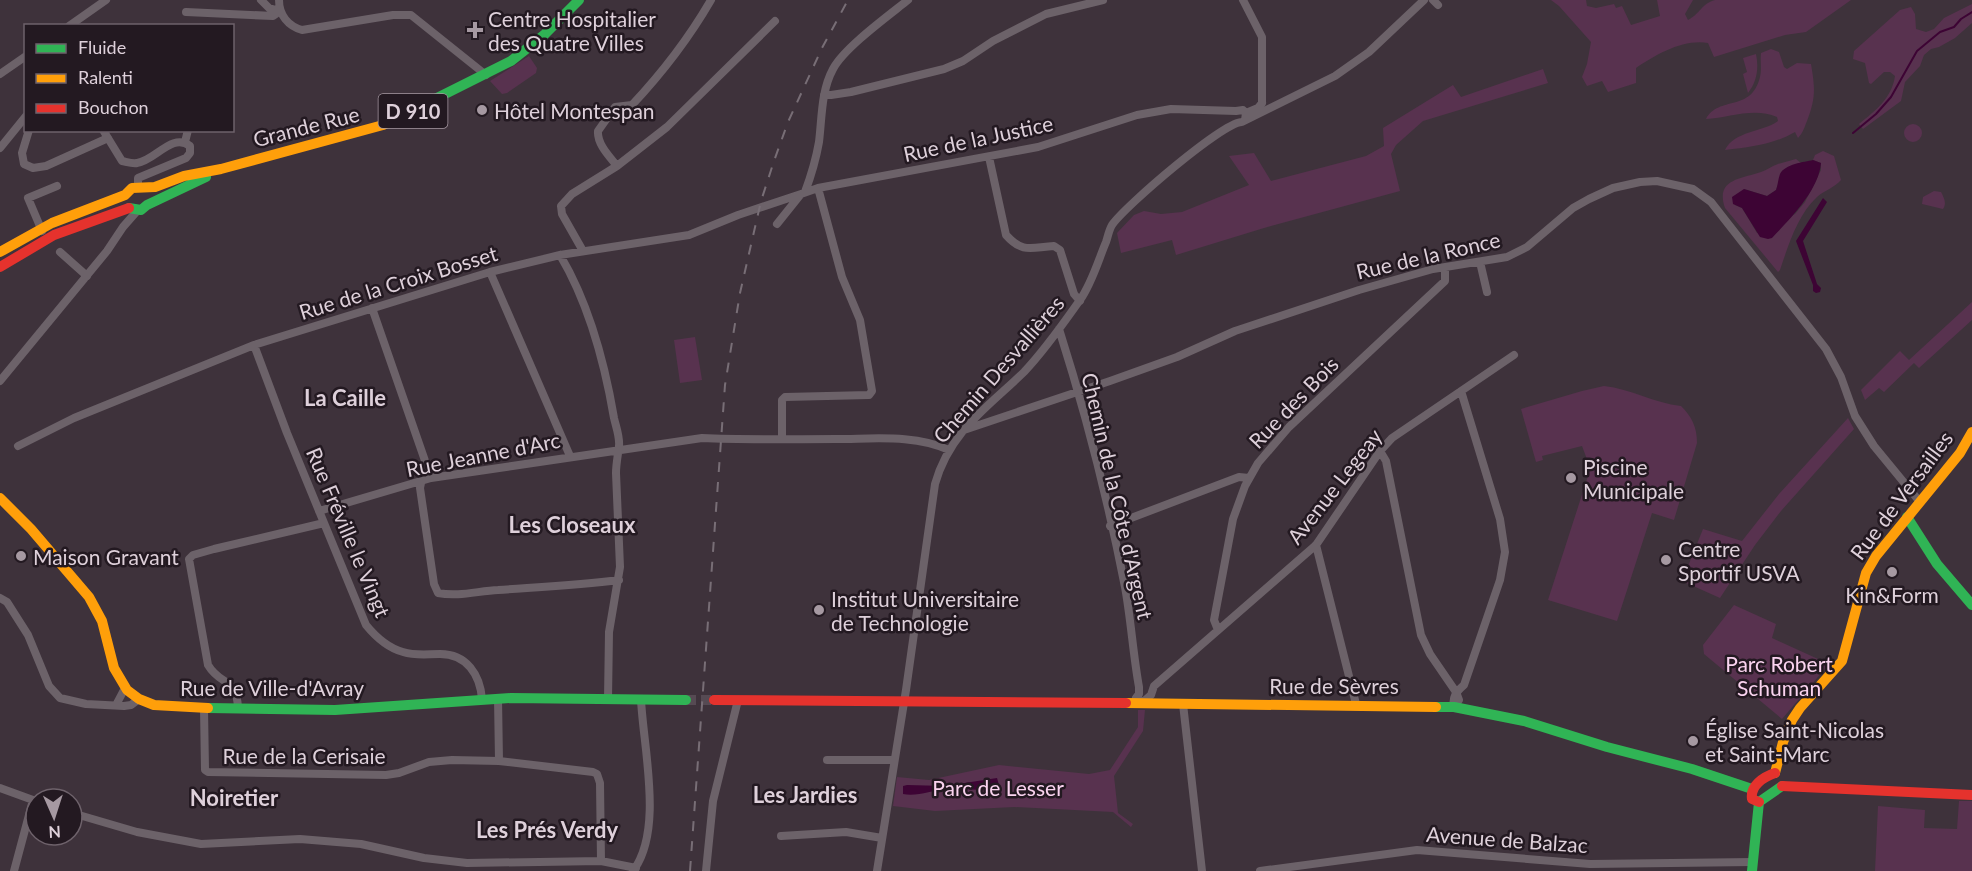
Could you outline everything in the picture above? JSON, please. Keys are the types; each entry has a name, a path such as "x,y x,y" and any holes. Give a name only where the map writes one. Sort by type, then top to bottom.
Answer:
{"main road":[{"name":"Grande Rue","path":"141,188 155,187 184,177 372,129 511,61 558,23 579,0"},
{"name":"Grande Rue","path":"147,205 221,169"},
{"name":"D 910","path":"0,252 41,230 125,195 132,188 141,188"},
{"path":"141,188 149,196 147,205"},
{"path":"125,195 126,202 133,210"},
{"name":"D 910","path":"0,267 54,235 147,205"},
{"name":"Rue de Versailles","path":"1775,773 1783,742 1792,720 1842,661 1866,573 1876,556 1960,453 1972,432"},
{"name":"Rue de Ville-d'Avray","path":"0,500 10,507 89,597 102,621 114,668 125,688 139,699 166,706 335,710 498,698 686,700"},
{"path":"1907,517 1937,564 1972,604"},
{"name":"Rue de Sèvres","path":"714,700 1356,704 1454,707 1524,721 1752,789"},
{"path":"1759,802 1752,799 1750,795 1752,789 1770,774 1775,773 1781,777 1782,786"},
{"path":"1752,867 1759,802 1782,786 1972,795"}],"street":[{"path":"72,24 106,0"},
{"path":"261,0 269,8 280,11"},
{"path":"279,0 280,11 290,24 302,30 393,15 411,15 486,75"},
{"path":"616,166 601,145 597,135 601,126 615,107 632,105 644,93 691,34 711,0"},
{"path":"777,224 803,193 818,144 824,94 832,70 839,60 908,0"},
{"path":"824,94 851,92 944,69 963,61 993,41 1046,14 1103,0"},
{"path":"1242,118 1262,103 1262,37 1243,0"},
{"name":"Chemin Desvallières","path":"877,871 905,701 935,484 949,450 980,412 1024,372 1059,329 1088,288 1113,224 1149,189 1215,134 1242,118 1317,86 1369,52 1424,0"},
{"path":"186,12 273,16 280,11"},
{"path":"583,251 562,214 561,206 572,194 616,166 668,127 775,21"},
{"path":"0,74 24,57"},
{"path":"1262,103 1270,108"},
{"name":"Rue de la Justice","path":"803,193 818,188 1038,147 1137,115 1171,109 1236,111 1233,116 1242,118"},
{"path":"0,148 24,118"},
{"path":"28,132 22,153 24,164 33,168 46,166 105,134 122,162 138,163 177,141 185,142 190,146 190,153 186,158 138,178 141,188"},
{"path":"185,142 188,132"},
{"path":"989,157 1006,235 1015,245 1023,248 1054,246 1060,250 1074,294 1080,301"},
{"name":"Rue de la Ronce","path":"964,430 1177,357 1235,331 1389,280 1445,267 1480,262 1516,252 1540,237 1574,208 1589,199 1613,188 1657,181 1693,189 1712,202 1832,359 1861,426 1874,446 1920,502"},
{"path":"41,230 28,198 57,186"},
{"path":"782,439 782,400 785,397 869,396 873,391 860,320 842,277 818,188"},
{"name":"Rue de la Croix Bosset","path":"18,446 74,418 254,345 490,272 560,255 689,235 778,200 803,193"},
{"path":"0,381 87,276 133,210"},
{"path":"60,252 87,276"},
{"path":"560,255 580,298 605,373 619,445 616,473 619,580 609,632 608,699"},
{"path":"1480,262 1487,292"},
{"name":"Rue des Bois","path":"1218,630 1214,620 1233,519 1249,478 1274,443 1445,281 1445,267"},
{"path":"490,272 570,456"},
{"path":"372,308 431,478"},
{"name":"Chemin de la Côte d'Argent","path":"1059,329 1078,391 1125,590 1139,687 1139,694 1136,698 1143,702"},
{"name":"Rue Fréville le Vingt","path":"254,345 356,605 366,625 374,635 401,652 420,656 441,654 457,656 479,678 482,699"},
{"name":"Avenue Legeay","path":"1143,702 1151,695 1154,686 1316,545 1380,451 1402,431 1514,355"},
{"path":"1456,692 1464,685 1475,655 1500,580 1505,552 1500,519 1461,391"},
{"name":"Rue Jeanne d'Arc","path":"319,512 421,483 431,478 702,438 907,439 937,444 949,450"},
{"path":"1380,451 1386,461 1421,635 1430,654 1460,700 1454,707"},
{"path":"1110,526 1239,477 1249,478"},
{"path":"421,483 434,584 438,593 450,595 619,580"},
{"path":"238,709 237,691 228,681 213,674 208,665 189,559 193,555 214,549 324,523"},
{"path":"1316,545 1356,704"},
{"path":"0,598 7,602 28,635 49,686 60,698 86,704 116,705 131,705 139,699"},
{"path":"116,705 125,688"},
{"path":"498,698 499,761 597,774 600,783 601,861"},
{"path":"84,816 138,832 201,844 300,839 361,844 424,858 467,863 601,861 635,870 649,825 647,763 641,699"},
{"path":"706,871 713,801 738,700"},
{"path":"1183,704 1202,871"},
{"name":"Rue de la Cerisaie","path":"204,708 205,770 208,772 386,775 399,773 429,762 499,761"},
{"path":"827,760 894,760"},
{"path":"0,788 24,797"},
{"path":"781,836 846,832 882,838"},
{"path":"14,871 24,838"},
{"name":"Avenue de Balzac","path":"1260,871 1417,850 1590,864 1752,867"}],"green space":[{"path":"1551,0 1586,0 1587,6 1596,8 1614,4 1616,8 1622,6 1631,25 1660,16 1657,0 1693,0 1685,14 1688,20 1715,0 1851,0 1806,32 1785,35 1714,57 1708,43 1680,45 1636,68 1636,83 1608,92 1602,81 1587,86 1582,77 1591,42"},
{"path":"1972,4 1972,23 1955,38 1931,49 1924,55 1920,66 1905,82 1901,101 1863,129 1859,124 1887,97 1895,76 1890,72 1884,72 1871,84 1869,83 1865,63 1853,59 1854,51 1900,10 1911,7 1915,14 1916,29 1926,32 1934,29 1944,18"},
{"path":"1771,49 1779,52 1784,67 1787,69 1797,63 1811,64 1813,99 1803,130 1798,138 1795,132 1770,143 1725,150 1729,144 1742,135 1778,121 1777,117 1759,113 1706,119 1719,107 1750,95 1756,88 1760,77 1761,53"},
{"path":"1756,54 1757,75 1748,93 1743,74 1747,72 1743,58"},
{"path":"529,56 537,68 536,73 502,94 490,81"},
{"path":"1543,69 1548,83 1423,121 1396,145 1391,154 1400,191 1176,255 1172,240 1121,253 1117,233 1134,215 1144,211 1161,214 1182,212 1249,185 1229,156 1254,153 1271,181 1366,156 1384,146 1383,128 1453,85 1461,97"},
{"path":"1909,124 1917,124 1922,129 1920,140 1909,142 1904,137 1904,129"},
{"path":"1823,151 1834,156 1841,180 1817,197 1804,212 1778,272 1725,208 1724,191 1727,186 1738,179 1778,164 1796,159 1801,163 1787,169 1776,190 1767,196 1744,189 1735,205 1742,208 1757,233 1795,214 1805,202 1821,170 1821,163 1813,160 1815,155"},
{"path":"1934,191 1941,192 1944,198 1943,209 1922,204 1923,197"},
{"path":"1972,302 1972,320 1919,368 1914,363 1884,392 1879,388 1865,400 1861,390 1900,351 1909,360"},
{"path":"695,337 702,380 680,383 674,340"},
{"path":"1604,386 1681,406 1693,423 1697,437 1674,520 1652,513 1617,621 1548,600 1589,473 1588,462 1582,446 1542,456 1543,460 1536,462 1521,409"},
{"path":"1848,418 1854,429 1781,511 1720,598 1682,581 1703,529 1742,541 1779,494"},
{"name":"Parc Robert Schuman","path":"1734,605 1776,624 1772,638 1829,664 1782,719 1704,654 1703,645"},
{"name":"Parc de Lesser","path":"1138,710 1145,710 1143,731 1114,776 1118,813 1133,824 1131,827 1113,812 1014,807 935,811 893,806 897,777 929,780 999,765 1089,774 1110,770 1138,727"},
{"path":"1959,801 1972,801 1972,871 1875,871 1878,806 1925,810 1924,828 1957,829"}],"shaded area":[{"path":"1813,160 1821,163 1809,194 1772,238 1760,237 1742,208 1733,204 1732,197 1744,189 1767,196 1776,190 1782,171 1795,164"},
{"path":"1823,198 1827,202 1803,241 1817,284 1821,288 1820,292 1816,293 1813,291 1813,285 1796,241"},
{"path":"997,778 999,785 992,788 946,789 919,794 903,794 903,786 907,785 945,786"}],"waterway":[{"path":"1853,133 1876,114 1891,97 1917,51 1940,32 1954,27 1972,12"}],"tunnel":[{"path":"686,700 714,700"}],"railway":[{"path":"690,871 725,385 740,293 761,201 788,122 822,48 848,0"}],"traffic: fast":[{"path":"427,103 511,61 544,35 579,0"},
{"path":"129,208 141,210 206,177"},
{"path":"1907,517 1937,564 1972,605"},
{"path":"208,708 335,710 511,698 686,700"},
{"path":"1436,707 1454,707 1524,721 1607,747 1692,769 1752,789"},
{"path":"1759,802 1782,786"},
{"path":"1752,871 1759,802"}],"traffic: slow":[{"path":"0,252 52,223 125,195 132,188 155,187 184,176 221,169 383,125 427,103"},
{"path":"1775,773 1783,742 1792,720 1842,661 1866,573 1876,556 1960,453 1972,432"},
{"path":"0,498 31,529 89,597 102,621 114,668 127,690 139,699 154,705 208,708"},
{"path":"1126,703 1436,707"}],"traffic: jam":[{"path":"0,267 54,235 129,208"},
{"path":"714,700 1126,703"},
{"path":"1759,802 1752,799 1755,786 1775,773"},
{"path":"1782,786 1972,795"}],"place":[{"name":"Centre Hospitalier des Quatre Villes","path":"475,30"},
{"name":"Hôtel Montespan","path":"482,110"},
{"name":"Piscine Municipale","path":"1571,478"},
{"name":"Maison Gravant","path":"21,556"},
{"name":"Centre Sportif USVA","path":"1666,560"},
{"name":"Kin&Form","path":"1892,572"},
{"name":"Institut Universitaire de Technologie","path":"819,610"},
{"name":"Église Saint-Nicolas et Saint-Marc","path":"1693,741"}],"district":[{"name":"La Caille","path":"345,397"},
{"name":"Les Closeaux","path":"572,524"},
{"name":"Les Jardies","path":"805,794"},
{"name":"Noiretier","path":"234,797"},
{"name":"Les Prés Verdy","path":"547,829"}]}
